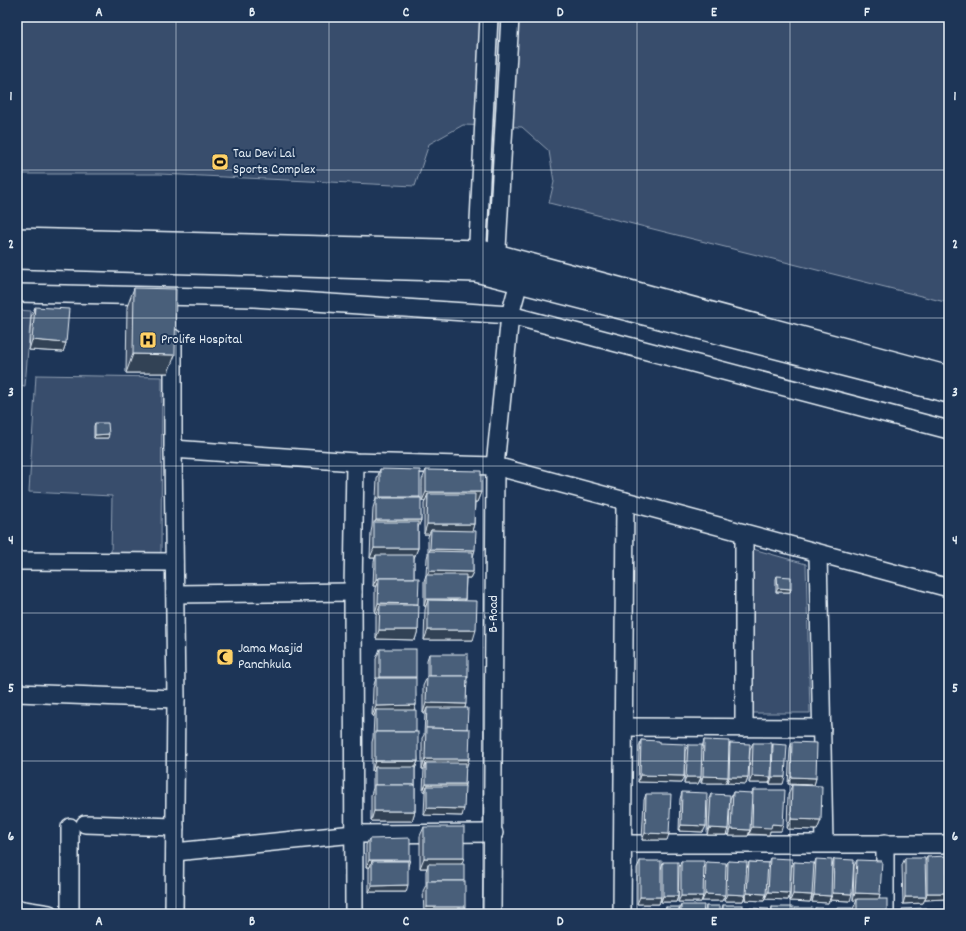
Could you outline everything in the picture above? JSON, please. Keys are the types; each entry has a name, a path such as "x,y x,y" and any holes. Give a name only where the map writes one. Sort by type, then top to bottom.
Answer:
{"street":[{"path":"486,263 489,17"},
{"path":"486,263 510,17"},
{"path":"488,42 508,45"},
{"path":"17,239 486,263 949,377"},
{"path":"17,258 486,263"},
{"path":"522,272 949,392"},
{"name":"B-Road","path":"492,914 494,833 495,466 510,315 522,272"},
{"path":"17,293 173,311 254,298 510,315 949,430"},
{"path":"173,311 176,699 174,914"},
{"path":"173,448 355,462 495,466 949,588"},
{"path":"354,914 353,592 355,462"},
{"path":"622,914 626,501"},
{"path":"744,533 744,728"},
{"path":"818,554 824,843"},
{"path":"17,562 174,562"},
{"path":"175,594 353,592"},
{"path":"17,693 176,699"},
{"path":"624,727 822,728"},
{"path":"70,914 77,826 175,827"},
{"path":"175,852 354,834 494,833"},
{"path":"623,844 949,844"},
{"path":"885,844 885,914"},
{"path":"17,909 50,914"}],"shaded area":[{"name":"Tau Devi Lal Sports Complex","path":"17,17 949,17 949,303 549,203 554,182 549,151 522,127 463,125 429,144 415,186 160,174 17,174"},
{"path":"17,310 31,311 25,386 17,385"},
{"path":"36,375 162,377 161,554 111,556 112,496 29,492"},
{"path":"753,549 806,564 810,713 752,713"}],"building":[{"path":"134,288 176,289 175,355 133,354"},
{"path":"35,307 69,309 66,343 32,340"},
{"path":"95,423 108,423 109,434 95,435"},
{"path":"380,469 420,470 420,497 380,497"},
{"path":"426,470 481,471 481,492 426,492"},
{"path":"428,494 475,494 474,524 427,524"},
{"path":"376,498 421,498 421,520 376,520"},
{"path":"374,522 418,522 418,548 374,548"},
{"path":"431,530 476,531 475,550 430,549"},
{"path":"429,551 473,552 473,572 429,571"},
{"path":"376,555 414,555 414,578 376,579"},
{"path":"426,575 466,575 465,599 426,599"},
{"path":"777,576 791,577 791,589 778,588"},
{"path":"379,578 419,578 418,604 378,603"},
{"path":"428,600 477,601 476,630 428,630"},
{"path":"380,605 419,605 418,630 379,630"},
{"path":"380,649 416,649 416,677 380,677"},
{"path":"429,654 468,654 468,678 467,676 429,676"},
{"path":"427,676 467,676 466,704 426,703"},
{"path":"376,678 416,678 416,705 376,706"},
{"path":"427,708 468,708 467,729 426,728"},
{"path":"376,710 416,710 416,732 376,732"},
{"path":"426,728 470,729 469,759 425,759"},
{"path":"375,732 418,732 418,761 375,761"},
{"path":"641,740 659,741 659,743 685,744 684,776 640,775"},
{"path":"704,740 729,741 728,777 703,776"},
{"path":"792,742 817,743 816,778 791,777"},
{"path":"730,743 750,744 748,777 729,777"},
{"path":"753,743 772,743 771,777 752,776"},
{"path":"773,744 787,745 785,777 772,777"},
{"path":"688,745 702,745 701,777 686,777"},
{"path":"426,763 466,763 465,784 426,784"},
{"path":"375,767 415,767 415,785 375,785"},
{"path":"374,785 415,785 415,811 374,811"},
{"path":"792,785 822,786 821,820 791,819"},
{"path":"427,786 465,786 464,809 427,808"},
{"path":"753,790 785,790 783,825 772,824 771,828 752,827"},
{"path":"682,792 707,793 706,826 681,825"},
{"path":"733,792 752,793 750,830 731,829"},
{"path":"646,794 671,794 669,834 645,833"},
{"path":"711,794 730,795 728,829 709,828"},
{"path":"424,827 464,827 464,858 424,858"},
{"path":"410,838 410,860 369,860 369,839"},
{"path":"947,856 947,893 927,893 927,857"},
{"path":"770,858 792,859 790,893 768,892"},
{"path":"905,858 925,858 926,897 905,897"},
{"path":"816,859 832,860 831,896 814,895"},
{"path":"834,859 854,860 852,894 833,893"},
{"path":"857,860 882,861 880,894 855,893"},
{"path":"372,861 408,861 408,885 372,886"},
{"path":"640,861 661,861 661,897 640,897"},
{"path":"681,861 704,861 703,896 681,896"},
{"path":"728,861 747,862 745,895 727,894"},
{"path":"663,862 678,862 678,896 663,896"},
{"path":"706,862 726,863 725,895 705,894"},
{"path":"749,862 768,863 766,894 747,893"},
{"path":"794,862 814,863 812,895 793,894"},
{"path":"428,864 464,864 464,881 428,881"},
{"path":"427,881 465,881 465,907 427,907"},
{"path":"857,899 887,899 887,914 857,914"},
{"path":"681,905 704,905 703,914 681,914"},
{"path":"723,905 743,905 743,914 723,914"},
{"path":"706,906 720,906 720,914 706,914"},
{"path":"666,907 679,907 679,914 666,914"},
{"path":"772,907 793,907 793,914 772,914"},
{"path":"641,908 664,909 664,914 641,914"},
{"path":"750,908 769,909 768,914 750,914"},
{"path":"795,908 812,908 812,914 795,914"},
{"path":"815,908 837,908 837,914 815,914"},
{"path":"838,908 852,908 852,914 838,914"},
{"path":"927,908 927,914 902,914 902,909"},
{"path":"932,912 948,912 948,914 932,914"},
{"path":"466,913 466,914 430,914"}],"place":[{"name":"Tau Devi Lal Sports Complex","path":"220,162"},
{"name":"Prolife Hospital","path":"148,340"},
{"name":"Jama Masjid Panchkula","path":"225,657"}]}
